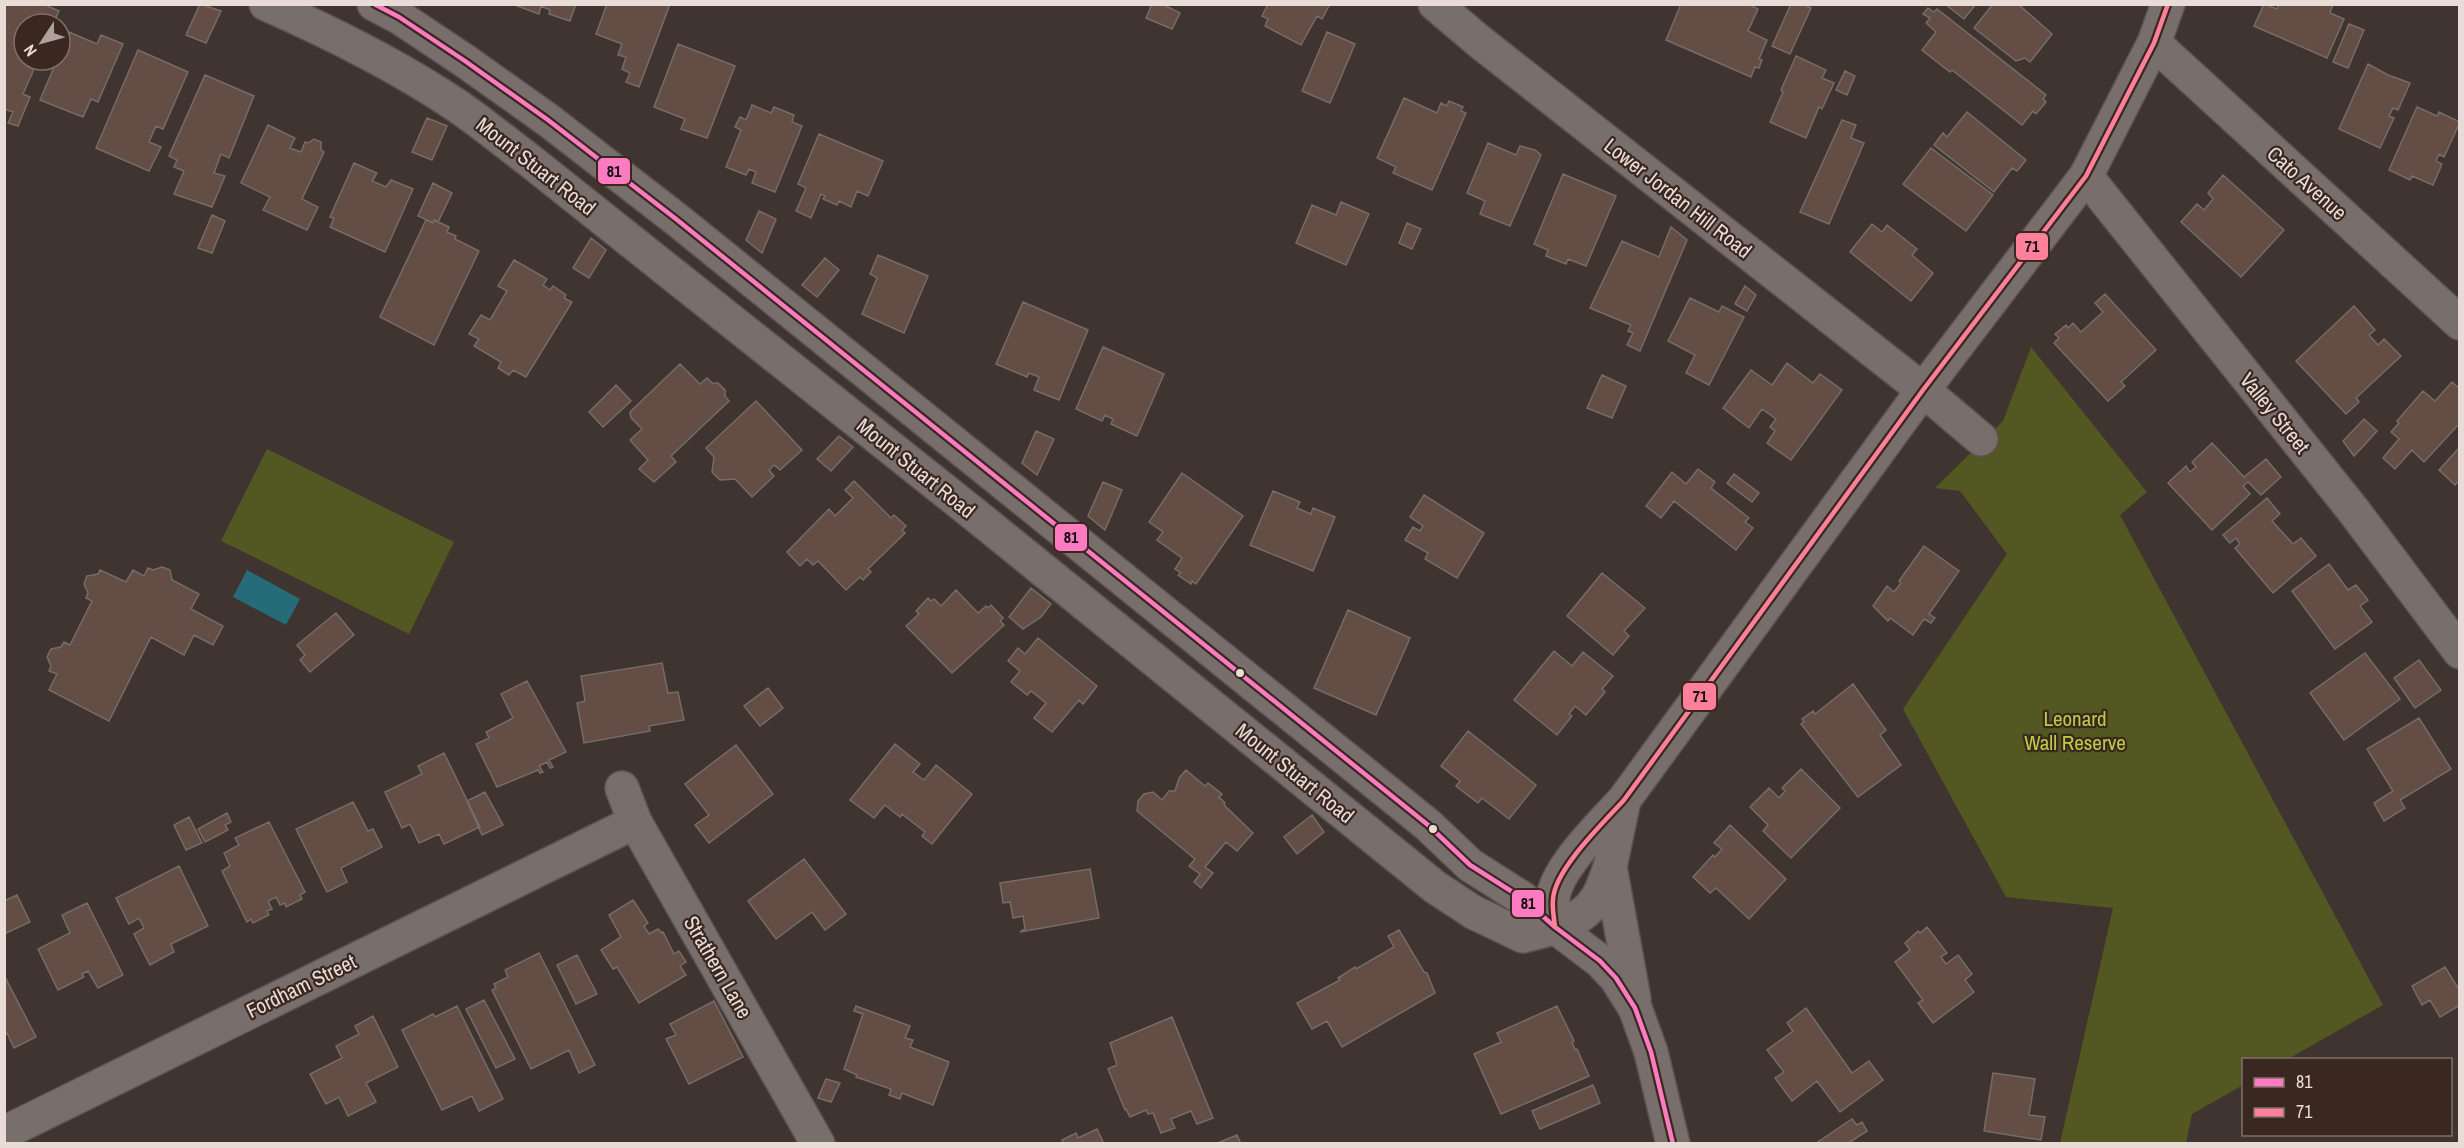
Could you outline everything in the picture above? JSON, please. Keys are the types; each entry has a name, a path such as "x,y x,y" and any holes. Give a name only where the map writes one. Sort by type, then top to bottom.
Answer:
{"street":[{"name":"Mount Stuart Road","path":"266,4 317,26 383,61 457,105 956,499 1435,887 1473,912 1523,936 1555,927"},
{"name":"Mount Stuart Road","path":"374,4 399,17 548,120 676,219 1428,825 1470,865 1522,898 1555,927 1600,961 1616,978 1635,1008 1651,1052 1673,1143"},
{"name":"Lower Jordan Hill Road","path":"1435,4 1480,42 1923,390 1980,439"},
{"path":"1624,800 1610,867 1597,898 1580,918 1555,927 1552,897 1566,867 1581,846 1624,800 1923,390 2086,176 2154,43 2168,4"},
{"name":"Cato Avenue","path":"2154,43 2460,323"},
{"name":"Valley Street","path":"2086,176 2353,510 2460,652"},
{"name":"Strathern Lane","path":"622,789 635,822 818,1143"},
{"name":"Fordham Street","path":"4,1133 635,822"},
{"path":"1610,867 1635,1008"}],"green space":[{"name":"Leonard Wall Reserve","path":"2031,347 2147,492 2120,515 2383,1005 2290,1058 2242,1058 2242,1086 2192,1114 2186,1143 2060,1143 2113,908 2006,897 1903,709 2007,554 1960,491 1935,488 2003,421"},
{"path":"267,449 454,542 409,634 221,541"}],"water":[{"path":"247,570 300,599 286,625 233,597"}],"building":[{"path":"4,4 43,4 59,11 12,12 12,72 33,72 23,94 30,97 18,126 8,123 13,112 4,109"},
{"path":"200,4 221,11 206,43 186,35"},
{"path":"512,4 576,4 570,21 549,14 550,10 541,6 539,14"},
{"path":"607,4 670,4 639,87 626,82 630,73 622,69 626,57 618,55 622,44 596,34"},
{"path":"1152,4 1162,4 1180,13 1172,29 1146,18"},
{"path":"1268,4 1330,4 1322,19 1317,16 1301,45 1265,26 1268,19 1262,16"},
{"path":"1681,4 1748,4 1758,9 1748,31 1767,40 1759,59 1762,60 1759,68 1755,67 1751,77 1666,40"},
{"path":"1791,4 1802,4 1811,8 1790,54 1772,46"},
{"path":"1945,4 1976,4 1964,19"},
{"path":"1993,4 2018,4 2052,34 2030,62 2025,58 2016,61 1974,28"},
{"path":"2264,4 2277,9 2279,4 2333,4 2330,13 2344,19 2327,58 2254,26"},
{"path":"1928,8 1934,12 1937,9 2046,95 2043,99 2046,102 2036,114 2033,111 2022,125 1952,70 1950,72 1922,50 1936,32 1926,23 1930,18 1923,14"},
{"path":"2349,24 2364,30 2348,68 2333,62"},
{"path":"1327,32 1355,44 1330,103 1302,91"},
{"path":"72,33 97,44 101,35 123,44 98,102 91,99 83,117 40,100 52,72 72,72"},
{"path":"678,44 735,66 707,138 681,129 685,119 654,107"},
{"path":"138,50 188,72 163,129 156,126 149,142 161,147 149,171 96,148"},
{"path":"1796,56 1826,70 1822,78 1834,83 1822,109 1819,107 1806,138 1770,122"},
{"path":"2368,64 2410,83 2398,110 2393,108 2389,116 2394,118 2380,148 2339,129"},
{"path":"1845,71 1855,76 1847,95 1836,90"},
{"path":"205,75 254,96 229,158 221,154 214,173 225,176 212,207 174,194 184,171 174,167 177,160 169,156"},
{"path":"1404,98 1437,113 1441,103 1447,106 1449,101 1463,107 1461,111 1466,113 1432,190 1393,173 1396,167 1377,158"},
{"path":"752,105 771,113 774,107 794,115 792,122 802,126 775,192 752,183 756,172 749,169 746,175 726,167 741,130 735,127 740,117 746,120"},
{"path":"2417,107 2437,116 2439,112 2460,122 2444,157 2439,154 2436,161 2442,164 2433,185 2412,176 2410,180 2389,170"},
{"path":"1967,112 2026,160 2017,171 2012,168 1994,192 1934,145 1943,133 1947,137"},
{"path":"427,118 447,126 432,160 412,152"},
{"path":"1842,120 1856,125 1851,138 1864,143 1829,224 1800,212"},
{"path":"268,125 295,138 290,148 301,152 305,142 308,143 314,139 321,142 321,150 324,152 302,199 318,207 307,230 263,210 270,197 241,183"},
{"path":"819,134 883,161 868,196 857,191 851,207 839,201 837,205 823,199 825,196 821,194 811,218 796,211 806,188 798,184"},
{"path":"1488,143 1516,155 1520,146 1535,150 1541,155 1510,226 1480,214 1485,201 1467,193"},
{"path":"1931,148 1993,195 1966,231 1903,184"},
{"path":"354,163 377,173 372,181 386,187 391,180 413,189 385,252 330,227 334,218 330,217"},
{"path":"1563,174 1616,196 1586,266 1568,259 1566,264 1546,256 1548,250 1534,244"},
{"path":"2223,175 2284,230 2241,277 2181,222 2197,204 2204,210 2213,199 2208,193"},
{"path":"433,183 452,193 438,222 434,220 433,223 418,216"},
{"path":"1341,202 1369,214 1346,265 1296,243 1312,205 1336,215"},
{"path":"759,211 776,219 762,253 746,240"},
{"path":"212,215 225,221 212,253 198,248"},
{"path":"426,220 433,223 434,220 449,227 447,232 456,236 455,239 479,251 434,345 380,317"},
{"path":"1407,223 1421,229 1412,249 1399,243"},
{"path":"1872,224 1882,232 1887,225 1917,249 1912,255 1933,273 1911,301 1850,252"},
{"path":"1671,227 1687,240 1640,351 1627,345 1633,333 1628,331 1631,325 1590,308 1622,241 1659,257"},
{"path":"591,238 606,250 589,278 573,268"},
{"path":"878,255 928,276 904,333 862,314 877,278 870,274"},
{"path":"825,258 839,270 817,297 802,285"},
{"path":"514,260 547,279 543,285 550,290 553,286 566,295 564,298 572,302 526,377 513,370 509,375 498,368 501,362 474,346 479,339 469,334 481,315 490,320 507,291 498,286"},
{"path":"1745,286 1756,295 1747,311 1735,304"},
{"path":"2105,294 2156,350 2121,382 2125,386 2108,401 2054,343 2059,338 2055,334 2066,325 2068,328 2073,323 2081,332 2103,312 2095,303"},
{"path":"1690,298 1719,312 1722,306 1744,317 1709,385 1686,373 1695,355 1668,341"},
{"path":"1023,302 1088,330 1059,400 1034,390 1039,377 1029,373 1027,377 996,364"},
{"path":"2354,306 2375,330 2369,335 2378,345 2384,339 2401,356 2356,398 2359,402 2346,414 2296,361"},
{"path":"1103,347 1164,374 1137,436 1111,424 1113,419 1105,415 1102,421 1076,409"},
{"path":"1787,363 1813,383 1820,374 1842,390 1791,460 1767,443 1775,431 1770,427 1776,419 1762,409 1749,428 1723,408 1751,370 1772,385"},
{"path":"680,364 700,384 707,378 712,383 718,383 725,390 725,396 729,401 671,456 676,462 654,482 639,469 648,460 630,440 642,429 631,418 630,412"},
{"path":"1602,375 1626,386 1612,418 1587,408"},
{"path":"2452,382 2460,389 2460,423 2424,462 2412,450 2395,469 2383,458 2399,439 2391,432 2399,423 2397,421 2423,391 2435,401"},
{"path":"616,385 631,401 603,427 589,412"},
{"path":"756,401 802,450 780,470 774,465 769,470 774,476 752,497 735,479 720,480 712,472 714,457 706,448"},
{"path":"2364,419 2377,431 2354,456 2343,441"},
{"path":"1036,431 1054,439 1037,475 1022,463"},
{"path":"839,436 853,447 831,471 817,459"},
{"path":"2212,443 2244,477 2266,459 2281,477 2261,495 2248,482 2243,486 2250,494 2212,530 2168,483 2186,466 2190,472 2196,467 2192,462"},
{"path":"2460,447 2460,480 2455,485 2439,470"},
{"path":"1698,469 1715,482 1711,488 1749,518 1745,522 1753,528 1736,550 1674,501 1661,518 1646,506 1672,472 1686,484"},
{"path":"1182,473 1243,516 1196,584 1192,581 1191,584 1178,575 1181,573 1175,569 1182,558 1157,540 1163,532 1149,522"},
{"path":"1734,474 1759,493 1752,502 1727,483"},
{"path":"854,481 891,518 894,515 906,526 902,530 905,533 868,569 871,572 863,580 860,577 846,590 818,561 813,565 807,559 800,566 787,552 829,509 835,516 853,498 845,490"},
{"path":"1103,482 1122,490 1105,530 1088,516"},
{"path":"1273,491 1300,502 1297,508 1311,514 1313,508 1335,517 1313,571 1250,545"},
{"path":"1424,495 1484,533 1457,578 1425,559 1428,553 1405,540 1413,527 1420,531 1423,526 1410,517"},
{"path":"2267,498 2280,514 2272,521 2293,544 2301,538 2316,556 2273,593 2235,548 2240,544 2236,538 2230,543 2223,535"},
{"path":"1924,546 1959,571 1929,614 1935,618 1931,623 1924,619 1913,635 1890,618 1888,621 1873,606 1887,586 1894,592 1901,583 1899,581"},
{"path":"2329,564 2348,590 2356,585 2368,600 2360,606 2372,622 2335,649 2292,591"},
{"path":"162,567 170,570 172,580 199,594 191,609 223,626 213,645 194,635 184,655 151,637 109,721 49,690 57,674 49,671 51,666 47,657 51,649 61,647 64,642 70,645 92,601 86,598 88,593 84,584 87,576 98,574 100,570 126,582 133,570 144,576 148,568 153,570"},
{"path":"1602,573 1645,608 1624,631 1629,636 1613,655 1567,616"},
{"path":"1031,588 1051,604 1041,617 1023,629 1009,617"},
{"path":"956,590 978,613 991,605 1003,618 1000,621 1004,625 952,673 906,626 919,614 916,611 928,598 931,601 934,599 941,606"},
{"path":"1348,610 1410,638 1376,715 1314,688"},
{"path":"336,613 354,635 310,672 300,660 305,655 297,645"},
{"path":"1038,638 1097,686 1083,704 1079,700 1052,732 1034,718 1046,703 1031,691 1027,695 1011,682 1020,671 1008,661 1018,648 1025,654"},
{"path":"1554,651 1572,666 1583,652 1613,676 1602,689 1605,692 1586,715 1575,706 1569,714 1572,716 1557,735 1514,700"},
{"path":"2365,653 2400,699 2344,740 2310,693"},
{"path":"2419,660 2441,690 2415,708 2394,678"},
{"path":"662,663 668,693 678,692 684,720 649,726 650,731 584,743 577,703 585,701 581,676"},
{"path":"527,681 566,752 549,760 553,767 550,768 547,762 539,766 543,772 540,773 538,770 497,787 476,744 489,738 486,732 513,718 501,694"},
{"path":"1853,684 1886,730 1880,735 1901,765 1858,797 1801,724 1804,722 1802,719 1813,711 1815,714"},
{"path":"768,688 783,708 760,726 744,706"},
{"path":"2419,718 2451,769 2400,800 2405,808 2384,821 2374,803 2393,791 2367,749"},
{"path":"1468,731 1536,785 1509,819 1482,798 1478,803 1456,786 1460,781 1441,766"},
{"path":"895,744 920,764 913,772 924,780 936,765 972,794 932,844 922,836 925,832 902,814 900,817 885,805 874,818 850,800"},
{"path":"736,745 773,794 709,843 695,825 709,815 685,784"},
{"path":"444,753 480,827 444,844 439,834 419,843 410,824 402,828 385,792 422,774 418,766"},
{"path":"1801,769 1840,808 1791,858 1763,831 1768,825 1750,807 1769,788 1779,798 1785,791 1782,788"},
{"path":"1186,770 1205,786 1208,783 1222,794 1219,797 1225,803 1224,805 1253,833 1237,851 1226,842 1205,867 1213,873 1201,888 1194,882 1200,874 1189,866 1195,859 1137,811 1138,801 1144,794 1153,792 1162,800 1169,791 1175,791 1179,778"},
{"path":"485,792 503,825 482,835 467,801"},
{"path":"353,802 368,831 373,829 382,847 341,868 347,882 327,892 296,829"},
{"path":"227,813 231,822 225,825 228,830 205,842 198,829"},
{"path":"1312,815 1324,832 1297,854 1284,837"},
{"path":"189,817 202,843 186,850 174,825"},
{"path":"269,822 305,892 300,895 302,899 286,907 285,903 280,905 276,897 268,901 272,909 267,911 269,915 253,923 251,919 247,922 222,871 230,866 224,853 239,845 235,838"},
{"path":"1730,825 1786,879 1749,919 1716,888 1710,893 1693,877 1713,855 1715,857 1722,849 1714,843"},
{"path":"804,859 846,914 825,930 812,912 776,939 748,901"},
{"path":"179,866 208,926 171,944 174,952 150,965 134,934 144,928 139,918 129,924 116,898"},
{"path":"1090,869 1099,918 1020,932 1025,929 1023,916 1013,918 1010,902 1003,903 1000,883"},
{"path":"17,895 30,922 4,934 4,901"},
{"path":"633,900 648,923 644,926 649,934 658,929 663,932 674,954 679,951 686,962 680,966 686,975 639,1003 617,967 613,969 601,950 621,937 609,915"},
{"path":"87,903 123,975 98,988 88,971 82,974 84,977 58,990 38,949 70,933 62,915"},
{"path":"1927,927 1947,953 1941,957 1946,964 1958,955 1972,974 1965,980 1974,992 1933,1023 1918,1003 1923,1000 1895,962 1910,950 1905,943 1918,931 1920,933"},
{"path":"1399,930 1424,972 1427,973 1435,993 1342,1047 1327,1021 1312,1029 1297,1003 1340,980 1338,978 1355,967 1356,969 1394,947 1388,936"},
{"path":"539,953 595,1065 579,1073 569,1050 531,1069 492,990 496,988 494,984 508,977 505,970"},
{"path":"577,955 597,994 576,1004 557,965"},
{"path":"2445,967 2460,991 2460,1005 2440,1017 2430,1000 2422,1005 2412,986"},
{"path":"4,975 36,1037 14,1048 7,1033 4,1035"},
{"path":"484,1000 515,1059 496,1068 466,1009"},
{"path":"714,1001 743,1057 689,1084 666,1039 676,1035 670,1024"},
{"path":"457,1006 503,1099 479,1111 472,1096 442,1110 402,1030 433,1014 435,1017"},
{"path":"856,1006 910,1026 905,1038 913,1040 910,1047 949,1062 933,1105 902,1093 900,1099 889,1095 891,1089 856,1077 857,1075 844,1069 863,1014 854,1011"},
{"path":"1557,1006 1574,1041 1572,1042 1575,1050 1577,1049 1589,1076 1501,1114 1474,1054 1501,1042 1497,1033"},
{"path":"1806,1008 1852,1073 1869,1061 1883,1080 1840,1112 1817,1081 1792,1101 1775,1078 1784,1072 1767,1050 1793,1031 1787,1023"},
{"path":"373,1016 398,1067 366,1083 376,1102 348,1116 339,1097 326,1104 310,1074 342,1058 336,1046 359,1034 355,1026"},
{"path":"1172,1017 1213,1118 1197,1124 1191,1111 1171,1119 1175,1128 1161,1133 1153,1113 1148,1114 1146,1110 1130,1117 1125,1110 1108,1069 1117,1065 1110,1043"},
{"path":"1993,1073 2035,1079 2029,1115 2045,1117 2041,1140 1984,1131"},
{"path":"826,1079 840,1083 831,1102 818,1098"},
{"path":"1593,1085 1600,1103 1540,1129 1532,1111"},
{"path":"1852,1119 1857,1125 1862,1122 1867,1131 1847,1144 1815,1144"},
{"path":"1097,1129 1104,1144 1064,1144 1062,1140 1076,1133 1078,1138"},
{"path":"1237,1135 1241,1144 1215,1144"}],"transit line":[{"name":"81","path":"374,4 399,17 548,120 676,219 1428,825 1470,865 1522,898 1555,927 1600,961 1616,978 1635,1008 1651,1052 1673,1144"},
{"name":"71","path":"1555,927 1553,902 1556,887 1571,860 1624,800 1923,390 2086,176 2154,43 2168,4"}]}
